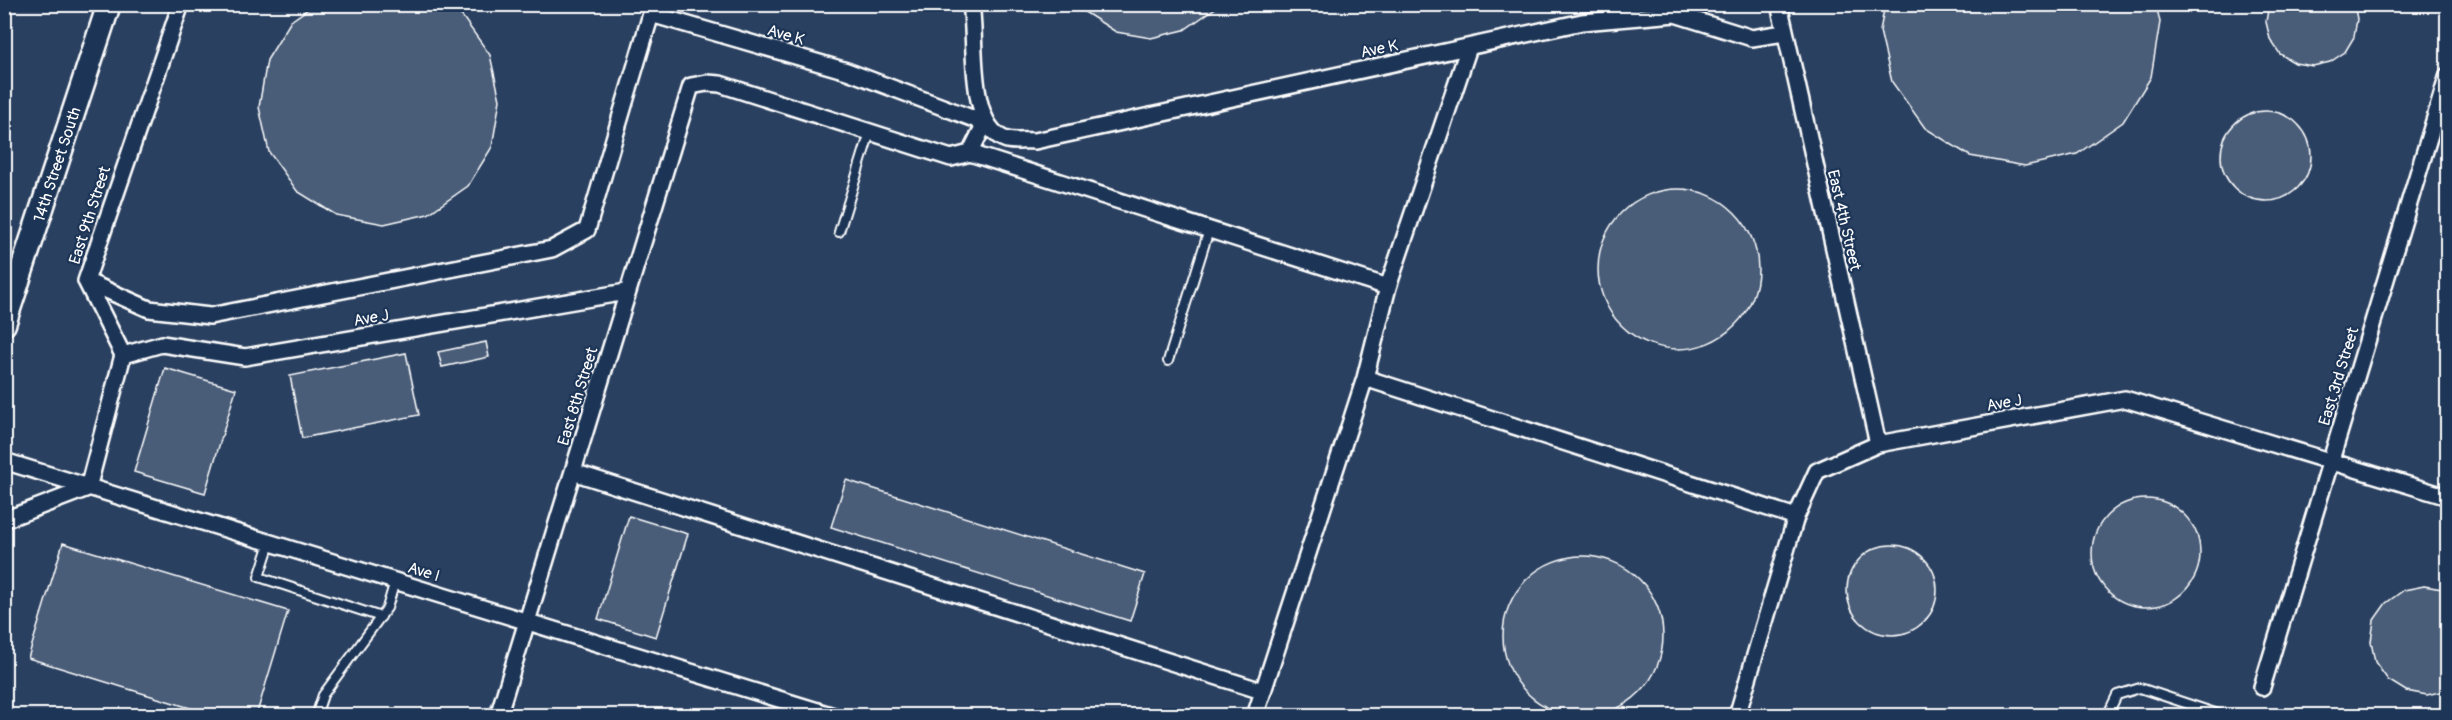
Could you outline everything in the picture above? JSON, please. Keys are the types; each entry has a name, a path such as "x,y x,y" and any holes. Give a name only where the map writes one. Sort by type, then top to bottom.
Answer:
{"street":[{"name":"14th Street South","path":"4,324 109,4"},
{"name":"East 9th Street","path":"123,355 86,281 181,4"},
{"path":"970,153 985,123 977,102 971,4"},
{"name":"East 4th Street","path":"1779,4 1878,444"},
{"name":"Ave K","path":"86,281 149,309 210,316 552,249 587,230 651,14 848,71 985,123 1006,140 1035,141 1582,22 1675,14 1752,38 1784,33"},
{"path":"1255,716 1365,378 1388,287 1469,47"},
{"name":"East 3rd Street","path":"2262,687 2448,75"},
{"name":"East 8th Street","path":"498,716 626,292 691,86 707,82 720,84 870,132"},
{"path":"870,132 951,158 970,153 1388,287"},
{"name":"Ave J","path":"123,355 162,344 245,357 626,292"},
{"path":"4,520 88,488 123,355"},
{"path":"1365,378 1796,517"},
{"name":"Ave J","path":"1737,716 1796,517 1817,471 1878,444 2125,399 2448,498"},
{"name":"Ave I","path":"4,461 834,716"},
{"path":"573,472 1262,691"}],"lane":[{"path":"839,232 870,132"},
{"path":"1168,362 1209,230"},
{"path":"270,543 259,577 381,617"},
{"path":"316,716 323,695 387,608 395,581"},
{"path":"2107,716 2118,694 2140,688 2224,716"}],"shaded area":[{"path":"4,5 2447,5 2447,715 5,715"}],"building":[{"path":"315,4 444,4 462,16 490,55 500,100 492,147 468,186 428,214 384,224 336,215 297,191 269,152 259,107 267,60 291,21"},
{"path":"1072,4 1221,4 1184,30 1151,38 1116,32"},
{"path":"1885,4 2156,4 2160,22 2151,77 2123,122 2077,154 2025,166 1970,156 1925,128 1892,82 1880,31"},
{"path":"2269,4 2354,4 2357,19 2354,37 2345,52 2330,62 2313,66 2295,63 2280,54 2270,39 2266,22"},
{"path":"2266,111 2283,115 2298,124 2307,139 2311,156 2307,173 2298,188 2283,197 2266,201 2249,197 2234,188 2225,173 2221,156 2225,139 2234,124 2249,115"},
{"path":"1678,189 1694,190 1709,195 1723,202 1735,212 1745,224 1752,238 1757,253 1757,285 1752,300 1745,314 1735,326 1723,336 1709,343 1694,348 1678,349 1662,348 1647,343 1633,336 1621,326 1611,314 1604,300 1599,285 1598,269 1599,253 1604,238 1611,224 1621,212 1633,202 1647,195 1662,190"},
{"path":"486,342 489,357 442,367 438,352"},
{"path":"406,353 419,415 302,438 290,376"},
{"path":"165,368 236,389 205,493 134,472"},
{"path":"846,480 1145,574 1130,621 831,527"},
{"path":"2146,499 2167,503 2184,515 2196,532 2200,553 2196,574 2184,591 2167,603 2146,607 2125,603 2108,591 2096,574 2092,553 2096,532 2108,515 2125,503"},
{"path":"629,516 688,534 656,637 598,619"},
{"path":"63,543 288,611 256,716 216,716 28,658"},
{"path":"1892,545 1909,548 1924,558 1934,573 1937,590 1934,607 1924,622 1909,632 1892,635 1875,632 1860,622 1850,607 1847,590 1850,573 1860,558 1875,548"},
{"path":"1583,556 1599,557 1614,562 1628,569 1640,579 1650,591 1657,605 1662,620 1662,652 1657,667 1650,681 1640,693 1628,703 1614,710 1599,715 1583,716 1567,715 1552,710 1538,703 1526,693 1516,681 1509,667 1504,652 1503,636 1504,620 1509,605 1516,591 1526,579 1538,569 1552,562 1567,557"},
{"path":"2424,586 2448,590 2448,690 2427,695 2406,691 2388,680 2375,662 2371,642 2374,620 2386,603 2404,590"}]}
